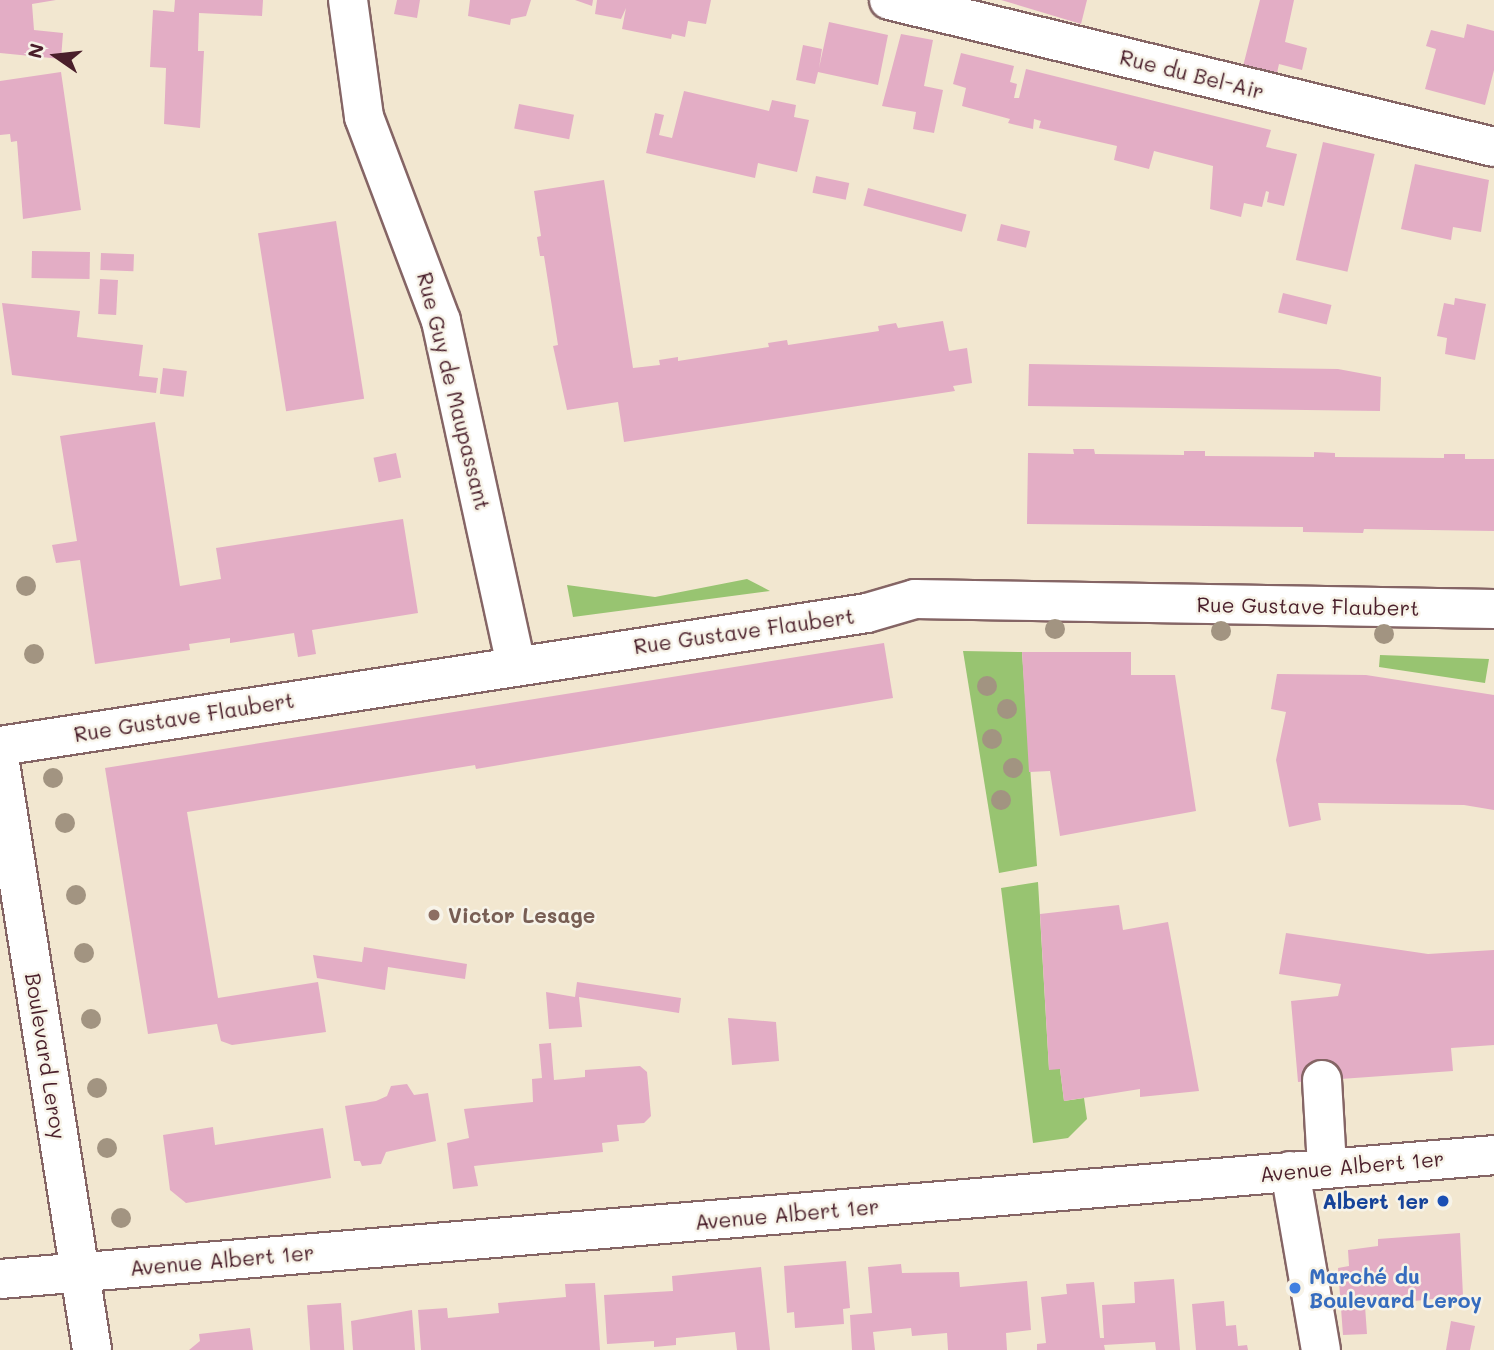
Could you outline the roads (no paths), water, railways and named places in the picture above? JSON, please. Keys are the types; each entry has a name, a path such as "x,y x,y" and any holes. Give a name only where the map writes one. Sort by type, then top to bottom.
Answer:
{"street":[{"name":"Rue Guy de Maupassant","path":"348,0 364,117 441,321 516,664"},
{"name":"Rue du Bel-Air","path":"890,0 1494,148"},
{"name":"Rue Gustave Flaubert","path":"0,746 516,664 867,613 915,599 1494,609"},
{"name":"Boulevard Leroy","path":"0,762 92,1350"},
{"path":"1321,1350 1308,1170 1322,1080"},
{"name":"Avenue Albert 1er","path":"0,1279 1494,1154"}],"place":[{"name":"Victor Lesage","path":"434,915"},
{"name":"Albert 1er","path":"1443,1201"},
{"name":"Marché du Boulevard Leroy","path":"1295,1288"}]}
